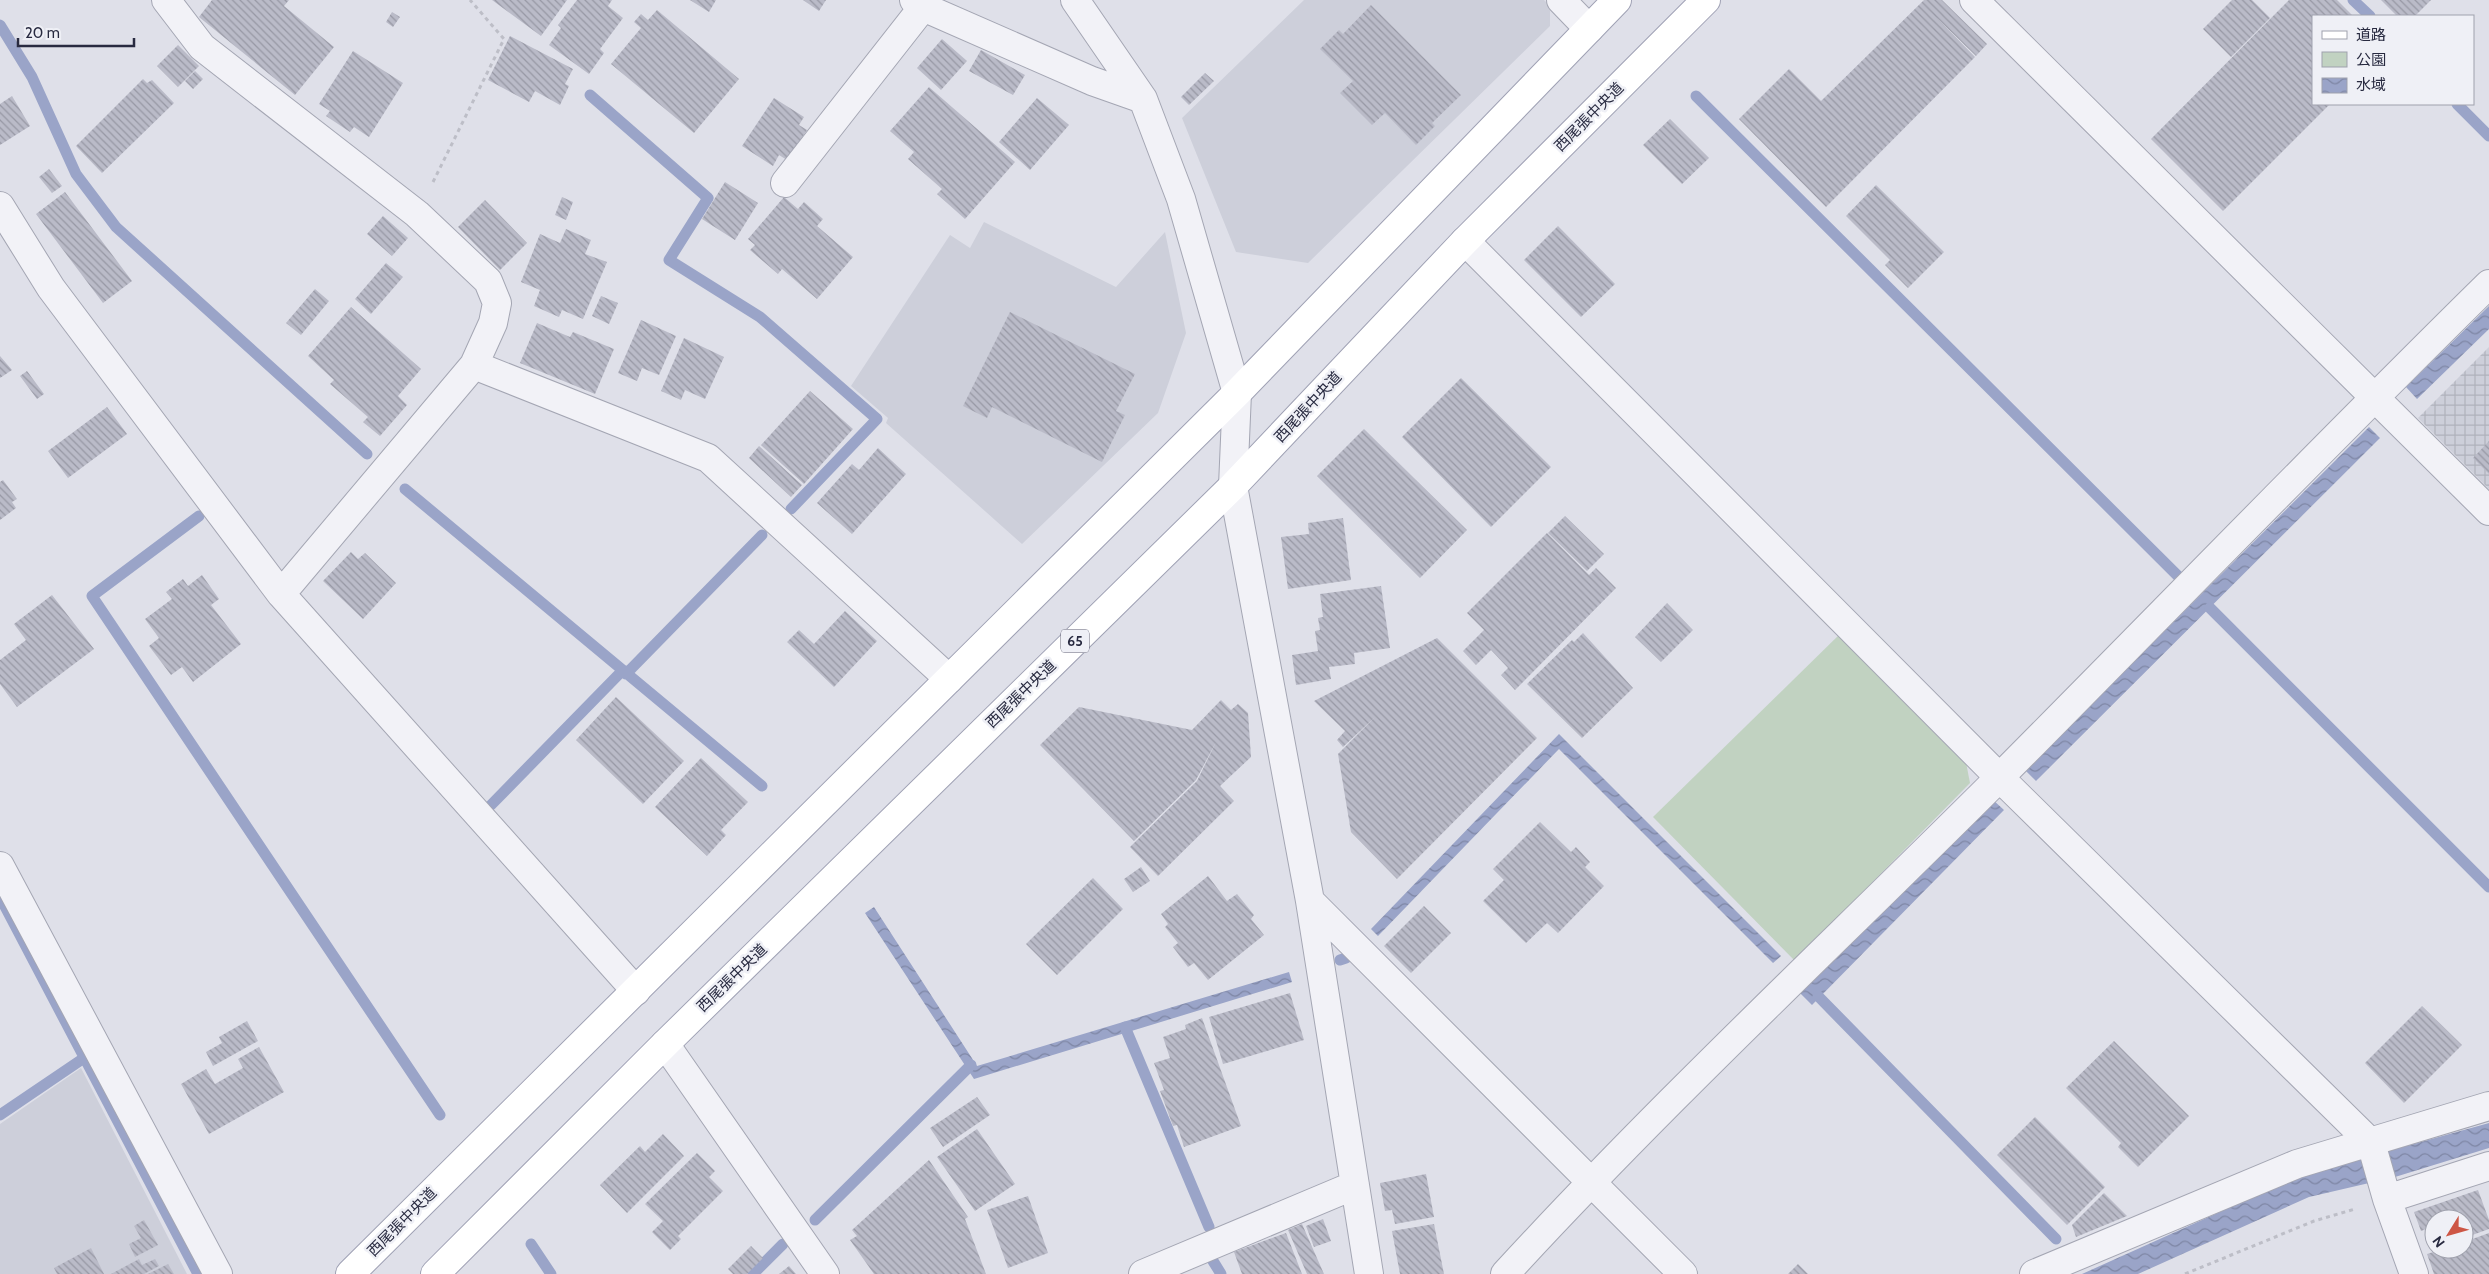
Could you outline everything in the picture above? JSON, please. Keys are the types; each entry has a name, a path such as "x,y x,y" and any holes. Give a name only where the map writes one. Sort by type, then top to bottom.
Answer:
{"main road":[{"name":"西尾張中央道","path":"350,1274 1237,393 1618,0"},
{"name":"西尾張中央道","path":"434,1274 665,1044 1233,486 1465,241 1706,0"}],"street":[{"path":"1075,0 1143,99 1181,199 1237,393 1233,486 1310,901 1369,1274"},
{"path":"1561,0 1589,29"},
{"path":"1974,0 2489,511"},
{"path":"174,3 202,47 417,214 488,281 497,304 493,323 474,365 282,594"},
{"path":"785,183 918,4 1092,81 1143,99"},
{"path":"0,206 52,288 282,594 636,991"},
{"path":"1465,241 1999,777 2373,1148 2385,1192 2414,1274"},
{"path":"1505,1274 1591,1180 1999,777 2374,396 2489,284"},
{"path":"474,365 708,458 948,680"},
{"path":"0,866 218,1274"},
{"path":"1310,901 1683,1274"},
{"path":"665,1044 824,1274"},
{"path":"2034,1274 2297,1164 2373,1148 2489,1106"},
{"path":"2385,1192 2489,1166"},
{"path":"1143,1274 1355,1185"}],"path":[{"path":"417,214 504,39 470,0"},
{"path":"2186,1274 2385,1192"}],"shaded area":[{"path":"1304,0 1544,0 1550,6 1550,26 1308,263 1236,252 1182,118"},
{"path":"984,222 1116,287 1165,232 1186,333 1158,413 1022,544 886,423 888,418 851,386 950,235 970,248"},
{"path":"2489,347 2489,489 2418,418"},
{"path":"81,1068 187,1274 0,1274 0,1124"}],"green space":[{"path":"1842,632 1965,757 1970,783 1795,961 1653,817"}],"water":[{"path":"2489,306 2489,329 2417,399 2406,387"},
{"path":"2369,427 2380,438 2036,781 2025,770"},
{"path":"1559,734 1781,956 1773,963 1559,749 1378,936 1371,929"},
{"path":"1992,799 2004,810 1812,1005 1800,993"},
{"path":"874,907 977,1066 1289,972 1292,982 974,1079 865,913"},
{"path":"2489,1123 2489,1148 2395,1177 2309,1197 2138,1274 2082,1274 2302,1175"}],"building":[{"path":"212,0 289,0 284,6 334,47 295,95 199,17"},
{"path":"492,0 567,0 541,36"},
{"path":"577,0 612,0 608,6 623,18 600,49 604,53 589,74 549,45 561,28 558,25"},
{"path":"690,0 716,0 709,12"},
{"path":"803,0 826,0 819,11"},
{"path":"1924,0 1942,0 1987,44 1976,56 1936,17 1975,57 1826,207 1739,119 1789,69 1821,101"},
{"path":"2232,0 2252,0 2270,18 2231,57 2203,29"},
{"path":"2289,0 2337,0 2352,15 2312,15 2312,105 2329,105 2223,211 2151,139"},
{"path":"2381,0 2431,0 2416,15 2396,15"},
{"path":"1371,5 1461,95 1432,123 1435,126 1416,145 1385,113 1372,125 1340,93 1353,81 1320,49 1339,30 1343,34"},
{"path":"657,10 739,79 694,133 611,64 641,28 634,22 641,14 648,20"},
{"path":"392,12 400,17 393,27 386,22"},
{"path":"510,36 573,69 565,84 569,86 560,105 535,91 529,102 488,80"},
{"path":"942,39 967,61 941,90 917,68"},
{"path":"178,45 199,66 178,87 157,66"},
{"path":"981,50 1025,75 1013,95 969,71"},
{"path":"353,51 403,83 369,137 354,127 350,132 326,116 330,111 319,104"},
{"path":"195,71 203,79 193,89 185,81"},
{"path":"1205,73 1214,81 1189,105 1181,97"},
{"path":"143,79 147,83 152,80 174,103 102,173 76,146"},
{"path":"929,87 1015,162 965,219 937,194 942,189 908,159 914,152 890,131"},
{"path":"12,96 30,126 0,145 0,104"},
{"path":"774,98 804,117 799,125 807,130 787,160 779,155 773,166 742,146"},
{"path":"1037,98 1069,125 1030,170 999,142"},
{"path":"1670,119 1709,158 1682,184 1643,145"},
{"path":"49,169 62,186 52,193 39,177"},
{"path":"725,182 758,203 735,240 702,219"},
{"path":"1876,185 1944,252 1908,288 1885,265 1890,260 1846,216"},
{"path":"65,192 132,281 103,303 36,214"},
{"path":"562,197 573,202 566,220 555,215"},
{"path":"784,197 798,209 804,202 823,219 817,226 853,257 817,299 782,269 778,274 750,250 755,245 748,239"},
{"path":"485,200 527,243 500,270 458,227"},
{"path":"383,216 408,238 392,256 367,234"},
{"path":"1558,226 1615,284 1581,317 1524,260"},
{"path":"566,229 591,240 585,254 607,262 583,319 562,310 559,317 534,306 540,290 521,282 540,234 560,243"},
{"path":"386,263 403,277 371,314 355,299"},
{"path":"315,289 329,301 301,335 286,323"},
{"path":"601,296 618,303 609,324 592,316"},
{"path":"351,307 421,369 398,396 407,405 380,436 363,422 368,417 330,384 334,380 308,356"},
{"path":"1010,312 1135,374 1116,411 1125,415 1102,462 992,407 987,418 963,406"},
{"path":"641,320 676,336 659,375 642,368 637,381 618,373"},
{"path":"537,323 570,337 573,332 614,349 595,394 520,363"},
{"path":"684,338 724,357 705,399 685,390 681,400 661,391"},
{"path":"0,356 12,370 0,378"},
{"path":"27,371 44,394 37,399 20,376"},
{"path":"1461,378 1551,467 1491,527 1402,437"},
{"path":"810,391 853,429 804,484 761,445"},
{"path":"107,407 127,434 68,478 48,451"},
{"path":"1364,429 1467,530 1420,578 1317,476"},
{"path":"2489,441 2489,474 2473,458"},
{"path":"759,446 802,485 791,497 749,458"},
{"path":"878,448 906,474 852,534 817,503 852,464 859,470"},
{"path":"3,480 17,499 12,502 16,508 0,520 0,482"},
{"path":"1565,516 1604,554 1587,571 1548,533"},
{"path":"1343,518 1351,580 1288,589 1281,537 1309,534 1308,523"},
{"path":"1547,533 1589,575 1596,568 1616,588 1515,690 1501,675 1508,668 1491,650 1476,665 1463,651 1484,630 1467,613"},
{"path":"351,552 358,559 365,553 396,583 363,619 323,581"},
{"path":"202,575 219,599 211,605 241,644 193,682 182,667 171,675 149,646 159,638 145,619 172,599 166,592 183,579 188,586"},
{"path":"1381,586 1390,648 1354,653 1355,664 1329,667 1331,679 1296,685 1292,655 1318,651 1315,631 1320,630 1318,618 1323,617 1320,594"},
{"path":"52,595 94,649 17,707 0,684 0,660 26,640 14,624"},
{"path":"1667,603 1693,630 1661,662 1635,637"},
{"path":"845,611 877,641 834,687 787,642 799,630 814,644"},
{"path":"1583,633 1633,688 1582,738 1527,684 1572,640 1574,642"},
{"path":"1437,638 1537,738 1397,879 1351,832 1338,754 1375,717 1343,747 1337,740 1345,731 1314,701"},
{"path":"616,697 684,761 643,804 576,740"},
{"path":"1221,700 1231,710 1238,704 1248,713 1251,757 1220,786 1234,801 1158,876 1130,847 1197,781 1216,742 1196,780 1134,841 1040,745 1079,707 1192,730"},
{"path":"701,758 748,802 721,830 726,835 707,856 655,807"},
{"path":"1540,822 1571,852 1576,847 1590,862 1585,867 1604,886 1558,933 1547,923 1526,943 1483,901 1504,880 1493,869"},
{"path":"1141,867 1150,881 1133,892 1124,879"},
{"path":"1208,876 1227,901 1237,894 1254,915 1251,919 1264,935 1208,980 1194,963 1188,967 1173,947 1178,943 1165,927 1168,924 1161,914"},
{"path":"1093,878 1123,909 1057,975 1026,944"},
{"path":"1424,906 1451,933 1411,973 1384,946"},
{"path":"1290,993 1304,1040 1223,1064 1209,1017"},
{"path":"2422,1006 2462,1045 2404,1103 2365,1063"},
{"path":"1202,1018 1241,1126 1184,1147 1177,1125 1173,1126 1160,1091 1164,1090 1154,1063 1170,1058 1163,1037 1186,1029 1185,1025"},
{"path":"247,1021 258,1041 213,1066 206,1052 222,1043 219,1037"},
{"path":"2114,1041 2189,1116 2138,1167 2118,1147 2121,1143 2066,1088"},
{"path":"259,1047 284,1092 209,1134 181,1084 206,1069 215,1084 243,1068 238,1059"},
{"path":"977,1097 990,1115 943,1147 930,1128"},
{"path":"2035,1117 2105,1187 2067,1225 1997,1155"},
{"path":"977,1129 1015,1184 975,1211 937,1157"},
{"path":"663,1134 684,1156 627,1213 600,1185 640,1146 645,1152"},
{"path":"697,1153 715,1171 709,1177 723,1191 678,1236 681,1239 670,1250 652,1232 663,1221 645,1204"},
{"path":"929,1160 968,1217 965,1219 986,1274 874,1274 850,1240 857,1236 852,1230"},
{"path":"1426,1174 1434,1217 1395,1224 1392,1210 1385,1211 1380,1183"},
{"path":"2478,1190 2489,1220 2489,1229 2474,1234 2474,1209 2424,1209 2424,1230 2421,1231 2414,1212"},
{"path":"2104,1193 2127,1216 2076,1237 2072,1225"},
{"path":"1028,1196 1048,1253 1008,1268 987,1210"},
{"path":"1323,1219 1331,1241 1314,1247 1306,1226"},
{"path":"144,1220 158,1245 135,1257 129,1244 141,1238 134,1226"},
{"path":"1302,1224 1324,1274 1307,1274 1288,1230"},
{"path":"1434,1224 1444,1274 1400,1274 1392,1231"},
{"path":"1286,1233 1302,1274 1242,1274 1234,1252"},
{"path":"2489,1233 2489,1274 2434,1274 2429,1259 2474,1259 2474,1238"},
{"path":"751,1246 763,1258 747,1274 733,1274 728,1269"},
{"path":"91,1248 104,1274 57,1274 54,1268"},
{"path":"139,1259 142,1265 155,1259 159,1266 144,1274 111,1274"},
{"path":"168,1264 174,1274 148,1274"},
{"path":"1798,1264 1808,1274 1788,1274"},
{"path":"789,1266 796,1274 779,1274"}],"waterway":[{"path":"2353,0 2369,15"},
{"path":"0,25 32,77 76,174 116,227 367,454"},
{"path":"590,95 708,198 669,260 760,317 877,419 791,509"},
{"path":"1696,96 2180,578"},
{"path":"2458,105 2489,136"},
{"path":"405,489 762,786"},
{"path":"199,516 92,596 440,1115"},
{"path":"626,674 762,535"},
{"path":"2210,608 2489,887"},
{"path":"491,805 623,670"},
{"path":"0,897 198,1274"},
{"path":"1340,960 1346,958"},
{"path":"1818,996 2056,1239"},
{"path":"1125,1027 1209,1227"},
{"path":"0,1115 84,1058"},
{"path":"815,1220 971,1065"},
{"path":"531,1244 551,1274"},
{"path":"753,1274 783,1244"},
{"path":"1213,1261 1221,1274"}]}
